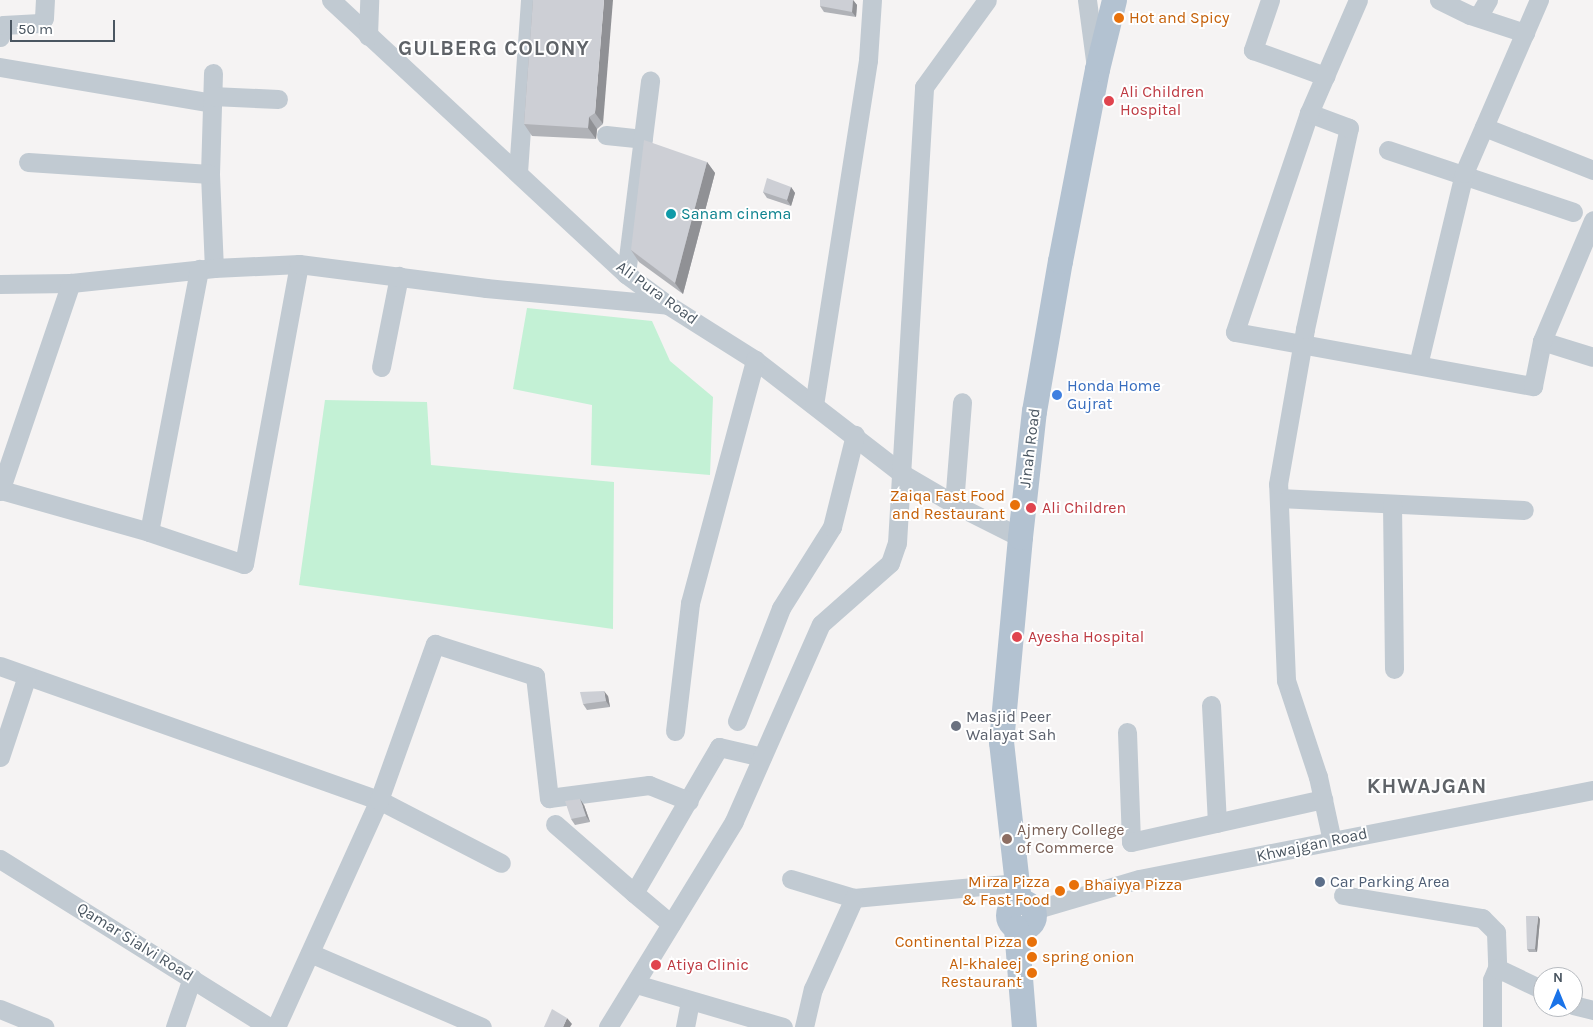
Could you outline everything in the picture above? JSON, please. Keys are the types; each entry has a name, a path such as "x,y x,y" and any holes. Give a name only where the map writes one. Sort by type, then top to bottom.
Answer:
{"main road":[{"name":"Jinah Road","path":"1023,898 1001,742 1020,537 1036,402 1097,69 1114,0"},
{"path":"1023,898 1031,924 1016,928 1024,1027"}],"street":[{"path":"0,37 3,25 40,23 44,18 46,0"},
{"name":"Ali Pura Road","path":"331,0 626,274 668,305 755,360 901,472 954,504 1020,537"},
{"path":"368,36 369,0"},
{"path":"518,172 530,0"},
{"path":"814,405 868,60 872,0"},
{"path":"608,1027 636,984 734,820 821,624 890,563 897,543 924,88 987,0"},
{"path":"1087,0 1097,69"},
{"path":"1270,0 1253,50 1325,76"},
{"path":"1358,0 1309,112 1235,332 1534,386 1542,341 1593,220"},
{"path":"1439,0 1478,18 1525,33"},
{"path":"1478,18 1488,0"},
{"path":"1418,364 1464,173 1539,0"},
{"path":"0,67 212,100 278,99"},
{"path":"148,532 206,268 213,73"},
{"path":"626,274 650,80"},
{"path":"1309,112 1350,128 1303,343 1280,462 1278,546 1286,680 1323,799 1332,841"},
{"path":"1484,127 1593,170"},
{"path":"606,136 643,139"},
{"path":"1388,150 1464,173 1573,212"},
{"path":"28,162 210,174"},
{"path":"71,282 0,490 148,532 244,564 299,264"},
{"path":"0,284 71,282 206,268 299,264 486,288 668,305"},
{"path":"381,367 399,276"},
{"path":"1542,341 1593,357"},
{"path":"675,731 690,603 755,360"},
{"path":"954,504 962,402"},
{"path":"737,721 781,608 832,527 855,435"},
{"path":"1279,498 1524,510"},
{"path":"1392,504 1394,668"},
{"path":"276,1027 379,800 435,644 535,676 549,798 650,785 689,801"},
{"path":"0,666 379,800 501,863"},
{"path":"0,757 27,676"},
{"path":"1211,705 1217,823"},
{"path":"1127,732 1131,842 1323,799"},
{"path":"634,893 719,747 762,757"},
{"name":"Khwajgan Road","path":"854,898 1023,898 1139,879 1593,790"},
{"path":"555,824 671,924"},
{"name":"Qamar Sialvi Road","path":"0,859 269,1027"},
{"path":"791,879 854,898 813,989 804,1027"},
{"path":"1343,895 1482,918 1496,932 1497,968 1492,980 1492,1027"},
{"path":"310,953 482,1027"},
{"path":"1497,968 1533,985"},
{"path":"175,1027 192,978"},
{"path":"636,984 784,1027"},
{"path":"685,1027 690,1001"},
{"path":"0,1009 44,1027"}],"green space":[{"path":"527,308 652,321 670,361 713,397 710,475 591,465 592,405 513,389"},
{"path":"325,400 427,402 431,465 614,482 613,629 299,585"}],"building":[{"path":"533,0 604,0 595,113 589,117 588,128 524,124"},
{"path":"820,0 853,0 852,12 820,6"},
{"name":"Sanam cinema","path":"644,140 707,162 675,283 631,250"},
{"path":"767,178 791,187 787,200 763,192"},
{"path":"604,691 606,701 583,704 580,692"},
{"path":"580,799 586,816 571,819 565,801"},
{"path":"1526,916 1538,916 1535,949 1527,949"},
{"path":"552,1009 567,1018 563,1027 544,1027"}],"place":[{"name":"Hot and Spicy","path":"1119,18"},
{"name":"Ali Children Hospital","path":"1109,101"},
{"name":"Sanam cinema","path":"671,214"},
{"name":"Honda Home Gujrat","path":"1057,395"},
{"name":"Zaiqa Fast Food and Restaurant","path":"1015,505"},
{"name":"Ali Children","path":"1031,508"},
{"name":"Ayesha Hospital","path":"1017,637"},
{"name":"Masjid Peer Walayat Sah","path":"956,726"},
{"name":"Ajmery College of Commerce","path":"1007,839"},
{"name":"Car Parking Area","path":"1320,882"},
{"name":"Bhaiyya Pizza","path":"1074,885"},
{"name":"Mirza Pizza & Fast Food","path":"1060,891"},
{"name":"Continental Pizza","path":"1032,942"},
{"name":"spring onion","path":"1032,957"},
{"name":"Atiya Clinic","path":"656,965"},
{"name":"Al-khaleej Restaurant","path":"1032,973"}],"district":[{"name":"GULBERG COLONY","path":"494,48"},
{"name":"KHWAJGAN","path":"1427,786"}]}
